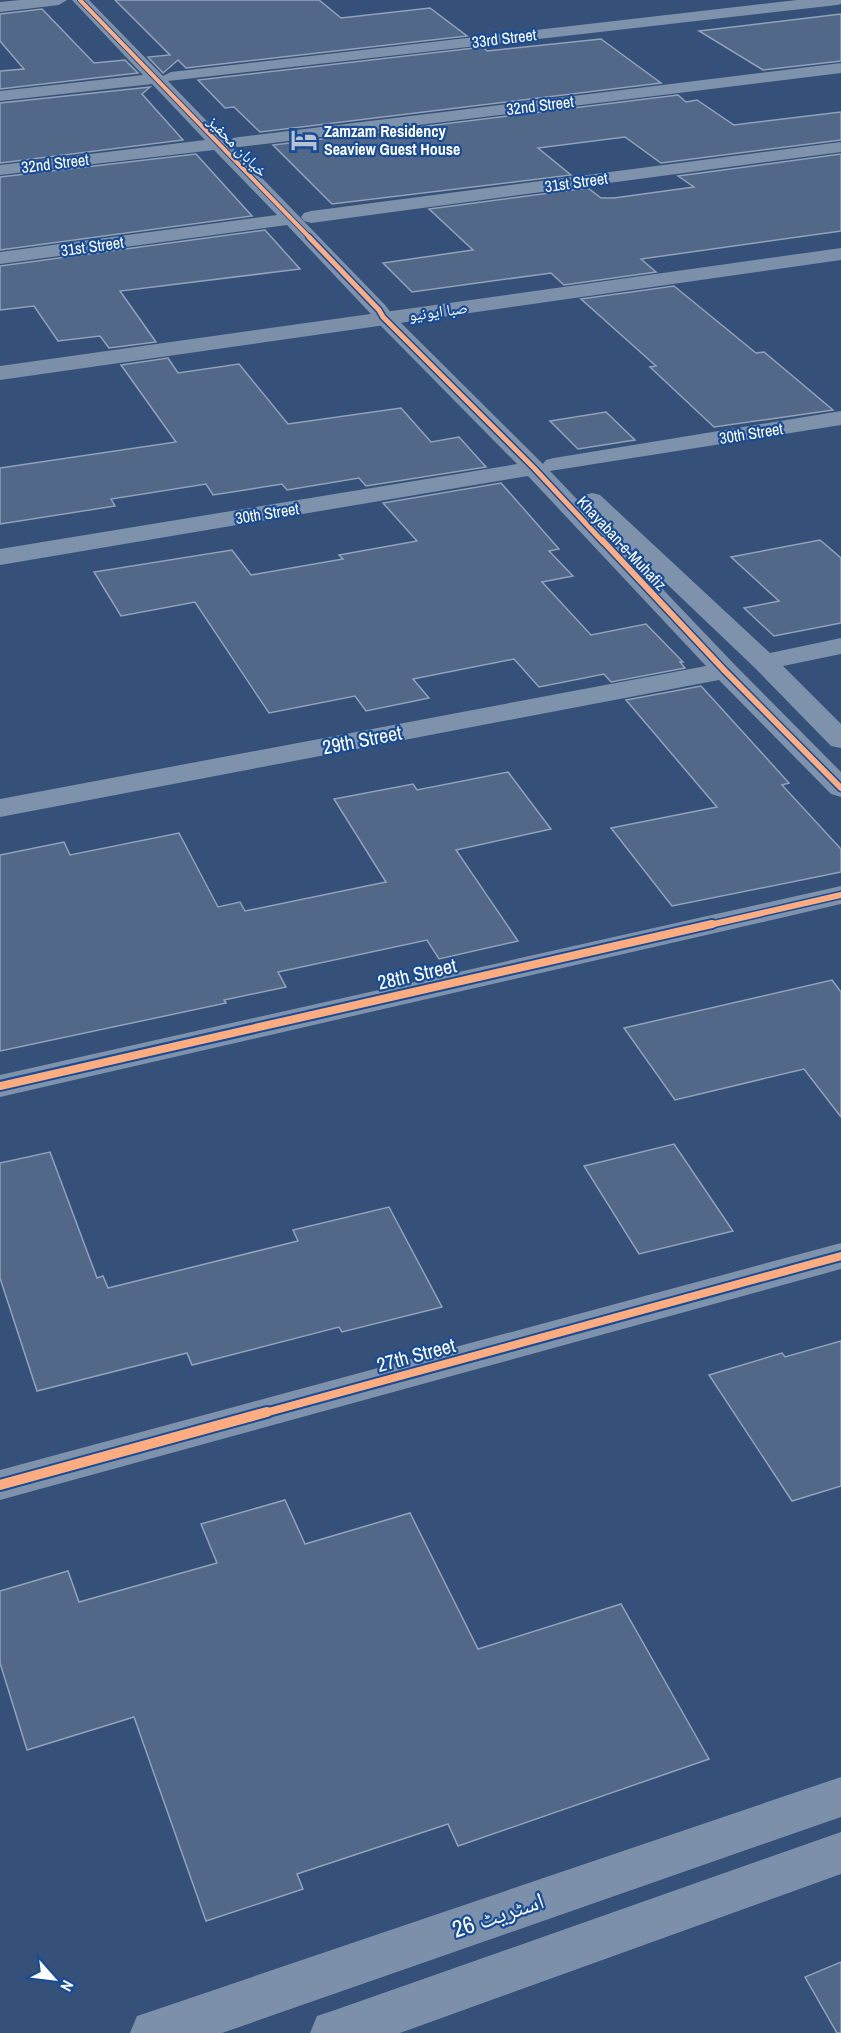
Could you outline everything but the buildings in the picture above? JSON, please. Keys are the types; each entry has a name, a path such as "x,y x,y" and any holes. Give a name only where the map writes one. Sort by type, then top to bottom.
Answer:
{"main road":[{"name":"صبا ایونیو","path":"0,373 841,246"},
{"name":"صبا ایونیو","path":"0,364 841,254"},
{"name":"اسٹریٹ 26","path":"155,2033 841,1797"},
{"path":"335,2033 841,1853"}],"street":[{"path":"0,7 59,0"},
{"path":"80,0 163,78"},
{"name":"Khayaban-e-Muhafiz","path":"97,0 163,78 190,105 239,142 301,218 544,466 725,671 841,788"},
{"name":"33rd Street","path":"0,96 837,0"},
{"path":"648,5 671,19"},
{"name":"32nd Street","path":"239,142 841,68"},
{"name":"خیابان محفیز","path":"190,105 216,144 301,218"},
{"name":"32nd Street","path":"0,170 216,144"},
{"name":"31st Street","path":"0,258 841,147"},
{"name":"30th Street","path":"0,557 841,418"},
{"name":"Khayaban-e-Muhafiz","path":"544,466 764,662 841,740"},
{"path":"764,662 841,646"},
{"name":"29th Street","path":"0,808 725,671"},
{"name":"28th Street","path":"0,1086 841,895"},
{"name":"27th Street","path":"0,1485 841,1256"}],"cycle path":[{"path":"80,0 379,310 383,317 534,468 725,671 841,788"},
{"path":"0,1086 841,895"},
{"path":"0,1485 841,1256"}],"place":[{"name":"Zamzam Residency Seaview Guest House","path":"304,140"}]}
